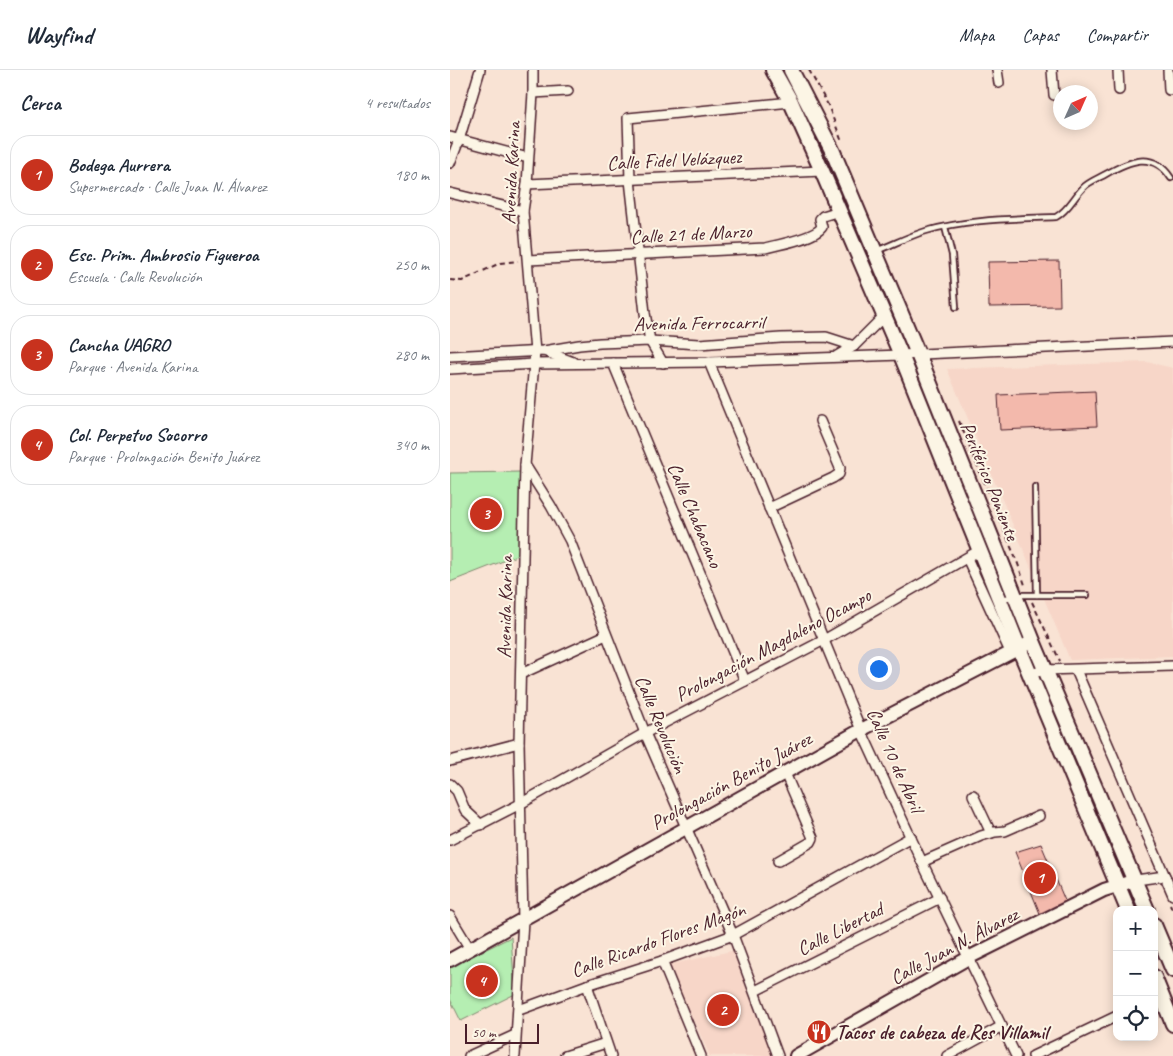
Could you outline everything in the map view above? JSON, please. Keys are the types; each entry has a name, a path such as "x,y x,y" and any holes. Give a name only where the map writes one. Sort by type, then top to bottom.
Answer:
{"main road":[{"name":"Periférico Poniente","path":"773,70 791,102 822,171 901,355 974,554 1000,600 1014,650 1030,674 1126,906"},
{"name":"Periférico Poniente","path":"794,72 832,152 918,354 1033,641 1146,906"},
{"path":"1158,934 1173,970"},
{"path":"1158,996 1173,1024"}],"street":[{"path":"450,163 455,138 480,70"},
{"name":"Avenida Karina","path":"515,1056 523,920 519,742 525,465 534,364 539,352 523,211 527,184 533,70"},
{"path":"997,70 999,83"},
{"path":"1052,70 1053,85"},
{"path":"1118,70 1119,90"},
{"path":"1168,70 1169,90"},
{"path":"533,93 568,90"},
{"path":"663,363 650,341 645,314 630,180 628,118 791,102"},
{"path":"455,138 528,158"},
{"name":"Calle Fidel Velázquez","path":"527,184 822,171"},
{"path":"450,193 523,211"},
{"name":"Calle 21 de Marzo","path":"528,260 765,248 790,242 817,232 822,227 820,219 823,216 839,211"},
{"path":"835,358 854,346 884,316"},
{"name":"Avenida Ferrocarril","path":"450,356 539,352 579,345 650,341 699,344 826,337 854,346"},
{"path":"450,369 534,364 663,363 835,358 1173,342"},
{"path":"539,352 579,364"},
{"name":"Calle 10 de Abril","path":"709,362 861,730 922,862 970,957 1016,1056"},
{"name":"Calle Chabacano","path":"613,363 745,681"},
{"path":"769,508 839,474 840,468 820,421"},
{"name":"Calle Revolución","path":"525,465 570,541 645,733 733,935 778,1056"},
{"path":"974,554 1014,650"},
{"name":"Prolongación Magdaleno Ocampo","path":"450,840 520,804 645,733 824,640 974,554"},
{"path":"521,674 606,636"},
{"name":"Prolongación Benito Juárez","path":"450,960 861,730 1033,641"},
{"path":"1030,674 1045,670 1173,666"},
{"path":"1076,670 1165,876 1171,899"},
{"path":"450,761 519,742"},
{"path":"778,860 811,842 813,838 785,773"},
{"path":"450,784 458,791 465,810 481,824"},
{"path":"973,795 992,833"},
{"path":"922,862 981,836 1005,831 1040,816"},
{"name":"Calle Ricardo Flores Magón","path":"518,1010 733,935 911,838"},
{"name":"Calle Juan N. Álvarez","path":"796,1056 970,957 1104,890 1118,884 1165,876"},
{"name":"Calle Libertad","path":"755,991 940,898"},
{"path":"450,916 470,949"},
{"path":"662,961 702,1056"},
{"path":"587,985 611,1056"},
{"path":"1033,1056 1113,1018"},
{"path":"947,1056 1002,1026"},
{"path":"469,1056 515,1035"},
{"path":"565,1056 606,1043"}],"lane":[{"path":"874,252 918,234 945,227 983,221 1056,217 1064,212 1086,185 1136,160 1148,160 1160,165 1171,178"},
{"path":"945,227 952,255 956,307"},
{"path":"1035,487 1037,595"},
{"path":"1000,600 1014,595 1086,595"}],"path":[{"path":"809,70 828,105 842,141"},
{"path":"450,280 462,281 500,263 528,260"},
{"path":"957,417 1029,595 1064,670"},
{"path":"1171,899 1173,911"}],"shaded area":[{"path":"1147,362 1173,368 1173,656 1070,660 947,369"},
{"path":"736,950 773,1056 710,1056 668,965"}],"green space":[{"path":"522,472 521,554 450,582 450,473"},
{"path":"511,937 515,994 461,1021 450,999 450,967"}],"building":[{"path":"1059,261 1060,306 989,307 988,262"},
{"path":"1095,391 1097,426 1000,430 998,395"},
{"path":"1041,844 1066,903 1041,916 1015,852"}],"place":[{"name":"Cancha UAGRO","path":"486,514"},
{"name":"Bodega Aurrera","path":"1040,878"},
{"name":"Col. Perpetuo Socorro","path":"482,981"},
{"name":"Esc. Prim. Ambrosio Figueroa","path":"723,1010"},
{"name":"Tacos de cabeza de Res Villamil","path":"819,1032"}]}
